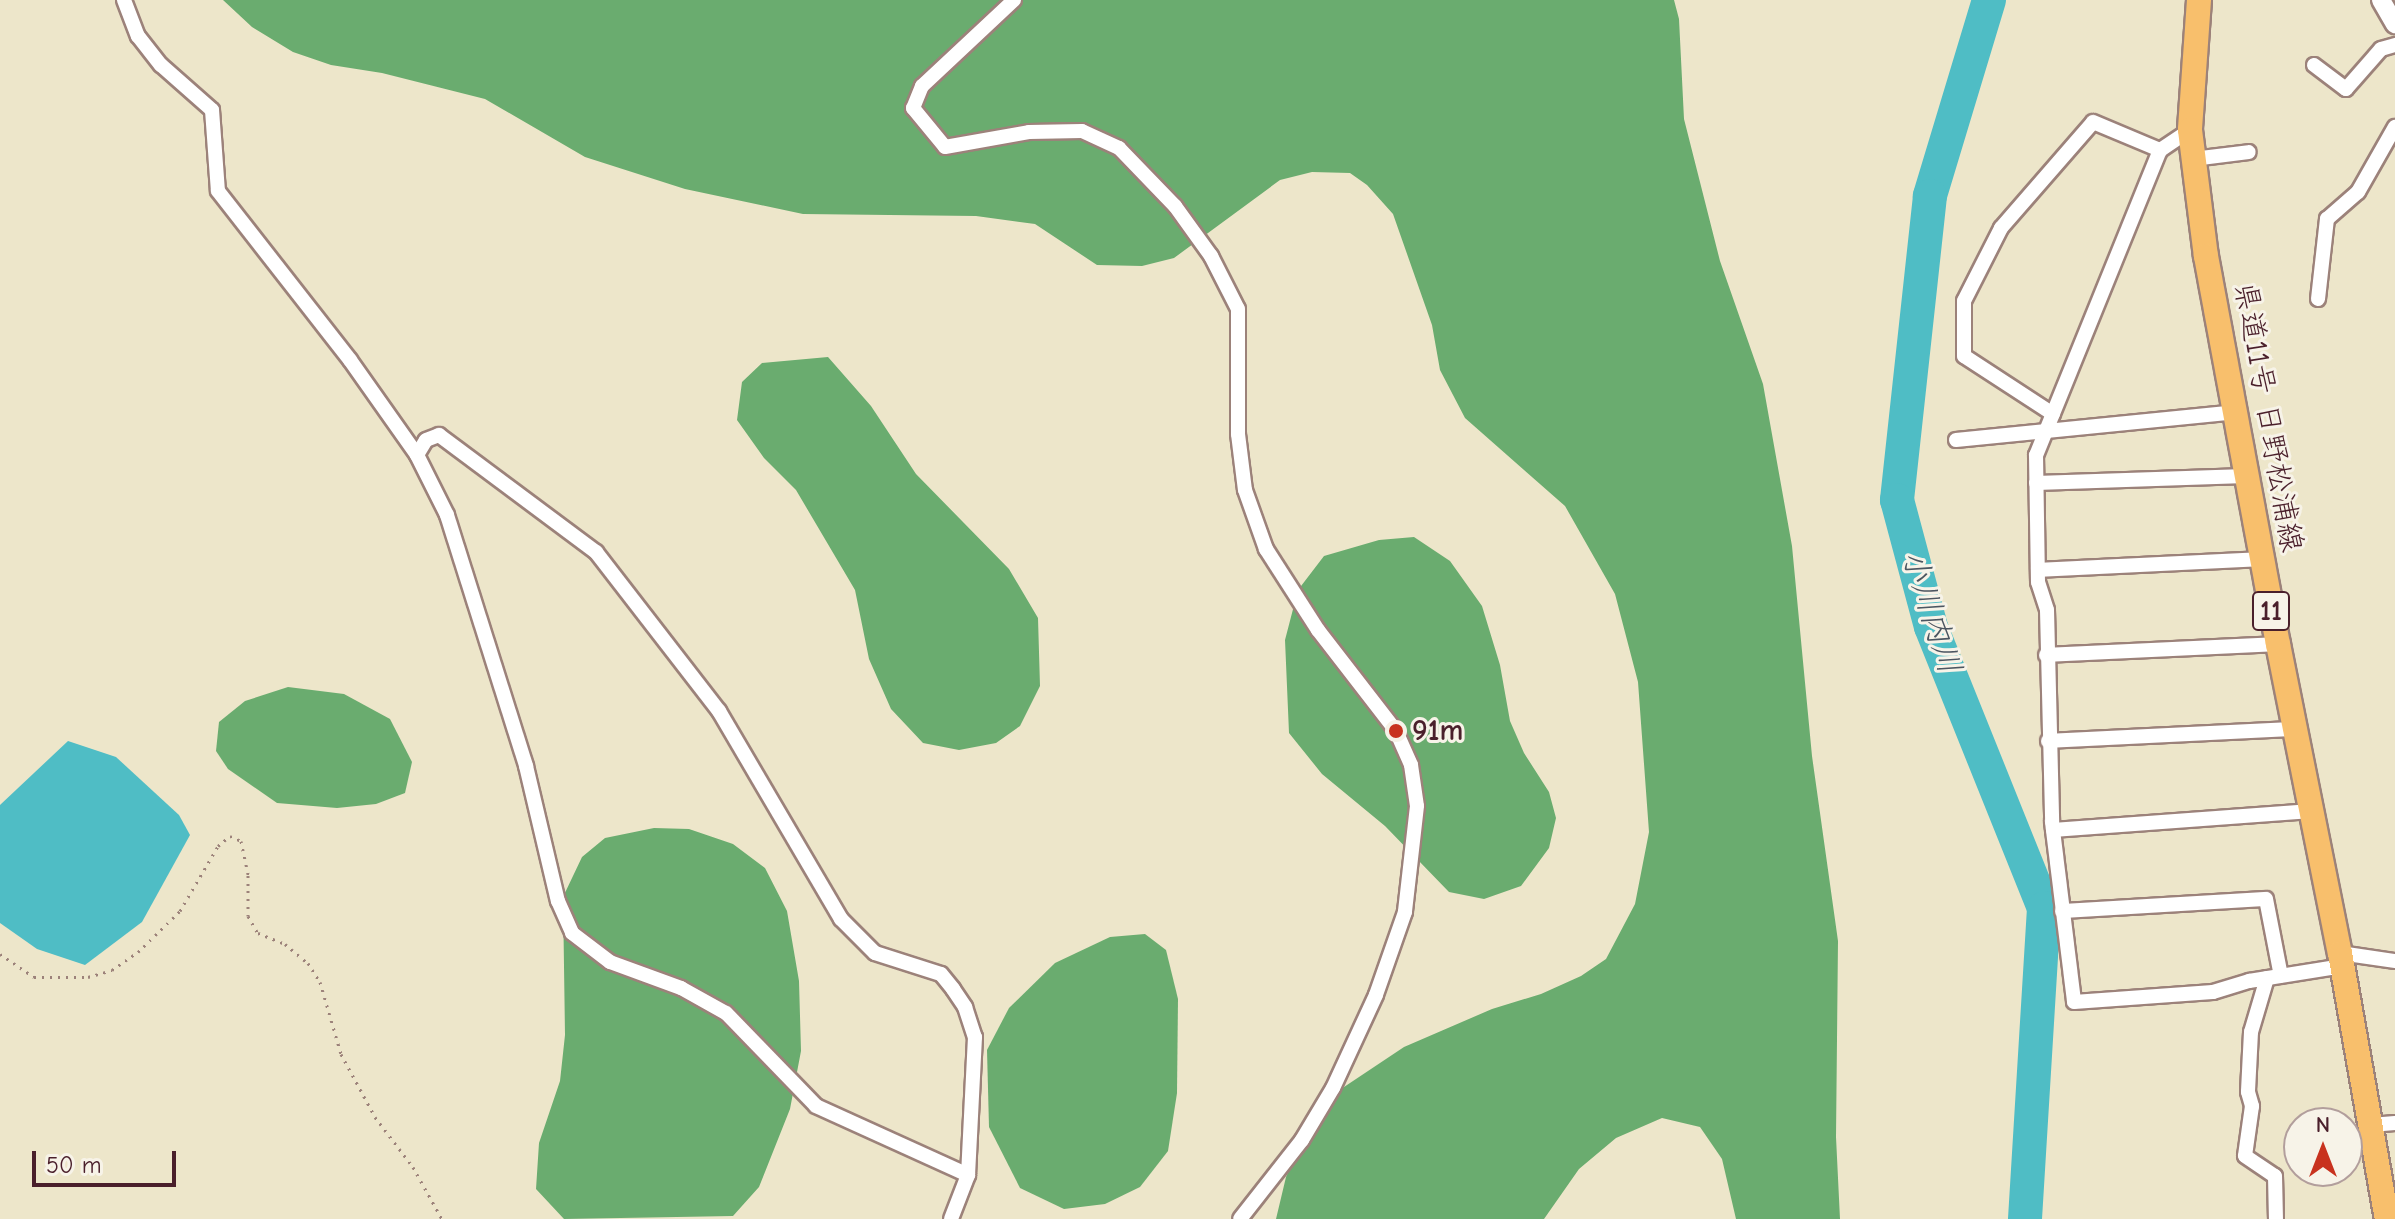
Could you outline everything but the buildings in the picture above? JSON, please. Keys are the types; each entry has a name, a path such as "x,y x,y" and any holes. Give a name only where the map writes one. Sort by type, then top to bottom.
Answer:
{"main road":[{"name":"県道11号 日野松浦線","path":"2199,0 2190,130 2206,256 2341,960 2383,1124 2387,1219"}],"street":[{"path":"124,0 138,36 161,65 212,110 218,191 350,360 417,455 447,515 526,766 558,901 572,933 610,962 681,988 726,1013 816,1106 968,1175"},
{"path":"1014,0 922,86 913,108 945,147 1029,132 1082,131 1119,148 1175,206 1211,256 1238,309 1238,434 1245,490 1266,549 1318,630 1396,731 1411,765 1417,806 1405,912 1376,995 1333,1088 1302,1140 1240,1219"},
{"path":"2381,0 2395,24"},
{"path":"2314,65 2346,89 2381,49 2395,45"},
{"path":"2053,414 1964,356 1964,301 2001,228 2093,122 2160,150"},
{"path":"2318,299 2327,219 2358,192 2395,127"},
{"path":"2190,130 2160,150 2036,455 2038,570 2047,610 2048,741 2053,830 2074,1002 2213,992 2341,960 2395,961"},
{"path":"2193,159 2249,152"},
{"path":"1956,440 2235,412"},
{"path":"417,455 426,440 439,435 596,552 719,711 841,919 875,953 941,974 953,989 965,1007 975,1037 968,1175 951,1219"},
{"path":"2036,483 2246,476"},
{"path":"2038,570 2262,559"},
{"path":"2046,655 2278,644"},
{"path":"2048,741 2295,729"},
{"path":"2053,830 2311,811"},
{"path":"2062,911 2266,899 2274,977 2251,1032 2248,1092 2252,1106 2245,1156 2275,1176 2276,1219"}],"path":[{"path":"0,954 34,977 88,977 112,970 138,952 180,911 218,846 230,836 241,841 248,875 248,916 258,933 285,944 314,972 341,1054 375,1117 413,1167 442,1219"}],"green space":[{"path":"223,0 1674,0 1679,19 1684,119 1720,261 1763,384 1792,546 1812,756 1838,941 1836,1137 1840,1219 1736,1219 1722,1159 1700,1127 1662,1118 1616,1138 1579,1169 1544,1219 1276,1219 1286,1177 1308,1127 1338,1091 1404,1047 1492,1009 1541,994 1581,976 1606,959 1635,904 1649,832 1638,682 1615,594 1565,506 1465,418 1440,370 1432,325 1393,214 1367,185 1350,173 1312,172 1280,180 1174,258 1142,266 1097,265 1035,224 976,216 803,214 685,189 585,157 485,99 382,73 331,65 293,52 252,27"},
{"path":"828,357 871,406 916,474 1009,569 1038,618 1040,686 1020,726 996,743 959,750 923,743 891,709 869,659 855,590 796,490 764,458 737,420 742,382 762,363"},
{"path":"1414,537 1450,561 1482,606 1500,665 1510,721 1524,753 1549,792 1556,818 1549,848 1521,886 1484,899 1449,892 1385,826 1322,774 1289,733 1285,640 1298,590 1324,556 1379,540"},
{"path":"288,687 344,694 390,719 412,762 405,793 376,804 337,808 277,803 228,769 216,751 219,722 245,701"},
{"path":"654,828 689,829 733,844 765,868 787,911 799,981 801,1051 790,1109 759,1187 733,1216 564,1219 536,1189 539,1143 560,1081 565,1035 563,897 582,857 605,838"},
{"path":"1145,934 1166,950 1178,999 1177,1093 1168,1151 1140,1187 1105,1204 1064,1209 1020,1188 989,1127 987,1050 1009,1008 1055,963 1110,937"}],"water":[{"path":"68,741 116,757 179,815 190,835 142,922 85,965 37,949 0,923 0,805"}],"waterway":[{"name":"小川内川","path":"1989,0 1930,196 1897,500 1931,627 2044,908 2025,1219"}],"place":[{"name":"91m","path":"1396,731"}]}
